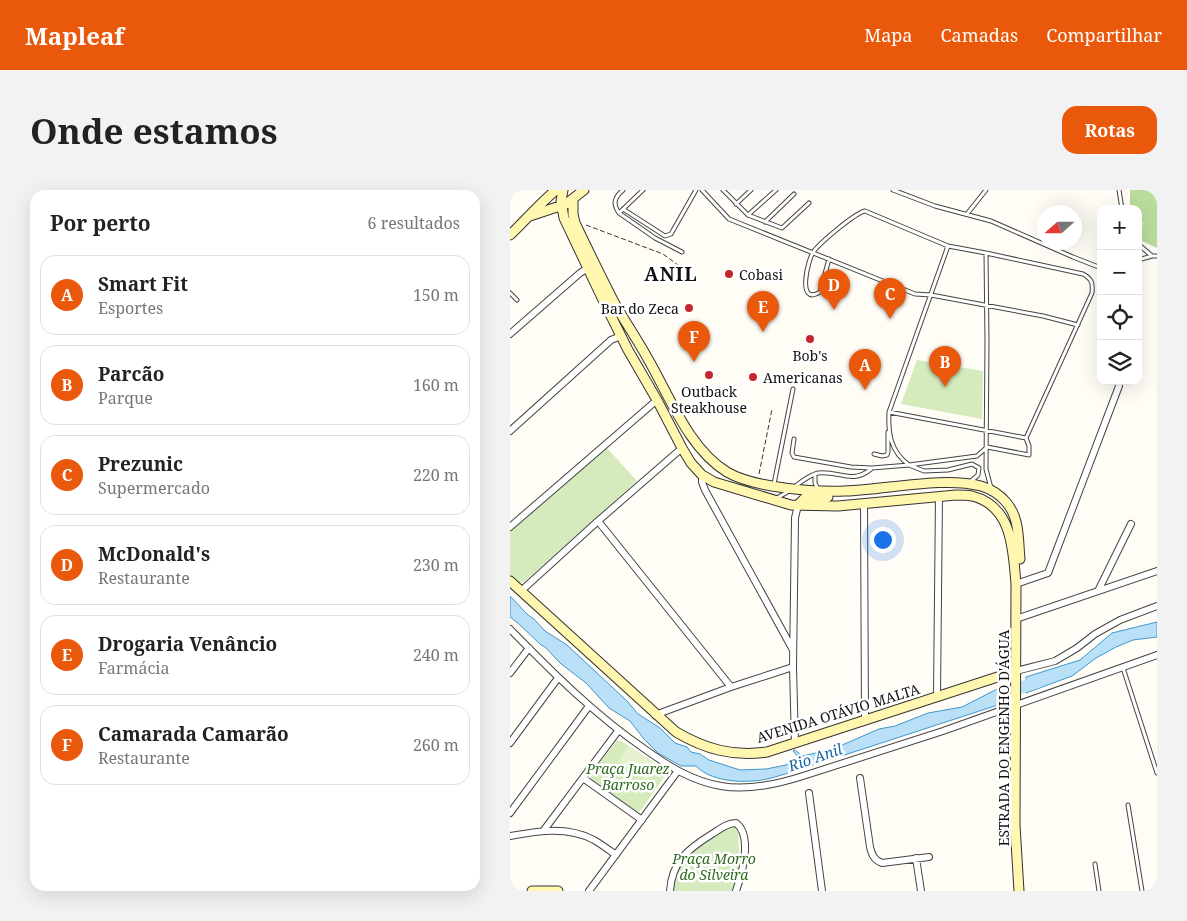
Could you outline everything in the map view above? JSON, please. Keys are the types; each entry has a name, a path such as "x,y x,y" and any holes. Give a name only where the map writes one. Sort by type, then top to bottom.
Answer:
{"street":[{"path":"561,206 563,190"},
{"path":"530,216 561,206 573,200 584,190"},
{"path":"551,210 553,192"},
{"path":"510,235 553,192"},
{"name":"ESTRADA DO ENGENHO D'ÁGUA","path":"573,200 573,214 576,223 616,304 696,444 712,461 728,472 746,480 820,491 877,489 946,483 968,484 992,490 1008,503 1016,521 1020,563 1016,584"},
{"name":"ESTRADA DO ENGENHO D'ÁGUA","path":"561,206 564,218 621,336 682,448 702,475 714,482 774,501 798,505 864,504 939,496 973,496 996,509 1008,529 1013,550 1016,584 1015,825 1019,891"},
{"path":"510,334 588,268"},
{"path":"510,431 611,340 621,336"},
{"path":"1016,584 1048,574 1119,386"},
{"path":"510,527 657,400"},
{"path":"521,591 682,448"},
{"path":"702,475 705,490 794,650"},
{"path":"795,743 793,667 794,518 798,505 802,500 810,497 849,495 877,489"},
{"path":"937,696 939,496"},
{"path":"864,504 865,720"},
{"path":"598,521 731,687"},
{"path":"1098,591 1131,524"},
{"path":"1016,619 1157,571"},
{"name":"AVENIDA OTÁVIO MALTA","path":"510,581 676,732 689,740 723,751 752,754 767,752 937,696 1055,661 1120,620 1157,606"},
{"path":"510,629 558,678 618,731 677,772 704,782 728,787 750,787 784,783 1157,655"},
{"path":"510,673 529,648"},
{"path":"656,714 793,667"},
{"path":"510,743 558,678"},
{"path":"510,813 589,706"},
{"path":"544,830 618,731"},
{"path":"589,891 677,772"},
{"path":"583,778 642,820"},
{"path":"860,778 872,855 876,860 882,863 929,857"},
{"path":"809,793 822,891"},
{"path":"670,891 675,868 682,856 701,841 730,823 736,823 743,831 744,866 736,891"},
{"path":"510,836 544,830 581,835 594,840 616,855"},
{"path":"916,858 921,891"},
{"path":"532,891 558,891"}],"lane":[{"path":"623,190 616,196 615,200 615,207 619,213 655,238 682,252"},
{"path":"619,213 644,190"},
{"path":"623,209 665,236 668,236 671,234 696,190"},
{"path":"702,190 729,219 915,294 931,295 1078,325"},
{"path":"736,204 751,190"},
{"path":"748,215 776,190"},
{"path":"893,190 935,206 998,223 1097,266"},
{"path":"966,214 986,190"},
{"path":"1119,190 1121,205"},
{"path":"725,191 748,215 782,228 809,203"},
{"path":"765,222 794,194"},
{"path":"829,259 820,292 811,295 804,285 813,252 856,214 865,211 948,246 1052,266 1089,277 1093,284 1092,293 1026,438"},
{"path":"874,454 887,455 890,412 948,246"},
{"path":"1142,247 1152,256"},
{"path":"986,253 986,469 992,490"},
{"path":"1142,259 1157,256"},
{"path":"510,292 517,300"},
{"path":"774,485 793,389"},
{"path":"890,412 1026,438"},
{"path":"888,429 896,453 909,465 924,471 948,470 972,464 979,468 978,475 968,484"},
{"path":"987,447 1029,455 1030,446 1026,438"},
{"path":"794,439 792,453 794,457 850,467 872,468 977,456 987,447"},
{"path":"774,501 814,475 820,473 848,477 864,474 872,468"},
{"path":"814,475 815,483 820,491"},
{"path":"1123,668 1157,773"},
{"path":"1128,805 1142,891"},
{"path":"1095,864 1098,891"}],"path":[{"path":"576,223 596,228 663,254 682,268"},
{"path":"757,482 772,408"}],"green space":[{"path":"1130,190 1157,190 1157,248 1142,241 1142,205 1130,205"},
{"path":"917,360 983,371 982,419 901,404"},
{"path":"606,447 637,481 524,582 520,583 510,576 510,532"},
{"name":"Praça Juarez Barroso","path":"617,740 666,772 641,810 637,813 590,778"},
{"path":"628,746 657,765 647,780 618,761"},
{"name":"Praça Morro do Silveira","path":"729,827 737,828 740,863 733,891 672,891 675,872 691,851"}],"water":[{"path":"510,596 545,631 567,645 627,701 638,714 660,728 675,743 687,747 691,752 700,754 709,760 740,770 766,769 786,765 800,759 793,751 795,750 802,756 833,749 879,729 895,726 928,713 962,707 1007,684 1007,702 775,777 756,781 723,779 703,772 696,766 681,766 658,753 630,721 609,708 586,683 560,663 545,647 510,617"},
{"path":"1157,622 1157,637 1133,640 1116,647 1096,658 1072,676 1026,693 1026,677 1080,660 1112,633"}],"waterway":[{"name":"Rio Anil","path":"991,700 1040,681"}],"place":[{"name":"Cobasi","path":"729,274"},
{"name":"Bar do Zeca","path":"689,308"},
{"name":"McDonald's","path":"834,310"},
{"name":"Prezunic","path":"890,319"},
{"name":"Drogaria Venâncio","path":"763,332"},
{"name":"Bob's","path":"810,339"},
{"name":"Camarada Camarão","path":"694,362"},
{"name":"Outback Steakhouse","path":"709,375"},
{"name":"Americanas","path":"753,377"},
{"name":"Parcão","path":"945,387"},
{"name":"Smart Fit","path":"865,390"}],"district":[{"name":"ANIL","path":"671,274"}]}
